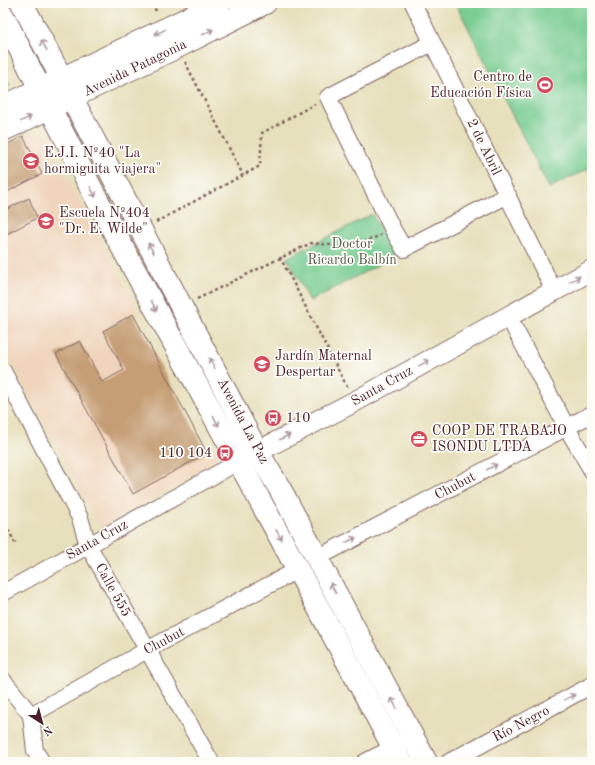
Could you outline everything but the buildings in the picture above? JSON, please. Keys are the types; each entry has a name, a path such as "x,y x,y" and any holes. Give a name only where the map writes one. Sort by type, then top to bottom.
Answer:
{"main road":[{"name":"Avenida Patagonia","path":"68,88 220,3"},
{"name":"Avenida Patagonia","path":"3,107 44,98 177,47 265,3"},
{"name":"Avenida La Paz","path":"24,8 68,88 257,451 317,558 426,762"},
{"name":"Avenida La Paz","path":"4,21 238,462 298,569 398,755"},
{"name":"Avenida Patagonia","path":"3,130 44,98"}],"street":[{"name":"2 de Abril","path":"413,3 554,291"},
{"path":"4,21 24,8"},
{"path":"432,43 328,97 393,230 404,250 508,195"},
{"name":"Santa Cruz","path":"3,593 257,451 354,402 592,270"},
{"path":"508,316 567,428 592,471"},
{"name":"Calle 555","path":"3,371 80,518 88,545 211,762"},
{"name":"Chubut","path":"317,558 592,414"},
{"name":"Chubut","path":"31,715 147,650 298,569"},
{"path":"3,680 31,715 35,751 42,762"},
{"name":"Río Negro","path":"449,762 592,685"},
{"path":"365,762 398,755 412,737"}],"path":[{"path":"177,47 243,175"},
{"path":"141,229 260,166 262,133 328,97"},
{"path":"182,307 311,243 352,247 393,230"},
{"path":"280,258 354,402"},
{"path":"3,519 16,545"}],"shaded area":[{"path":"33,131 46,136 139,312 133,314 207,453 213,449 219,461 100,529 3,346 3,147"}],"green space":[{"name":"Centro de Educación Física","path":"592,3 592,167 549,188 456,4"},
{"path":"3,71 10,85 3,88"},
{"name":"Doctor Ricardo Balbín","path":"372,214 395,256 310,301 287,258"}],"place":[{"name":"Centro de Educación Física","path":"545,85"},
{"name":"E.J.I. Nº40 \"La hormiguita viajera\"","path":"31,161"},
{"name":"Escuela Nº404 \"Dr. E. Wilde\"","path":"46,221"},
{"name":"Jardín Maternal Despertar","path":"262,364"},
{"name":"110","path":"273,418"},
{"name":"COOP DE TRABAJO ISONDU LTDA","path":"419,439"},
{"name":"110 104","path":"225,453"}]}
